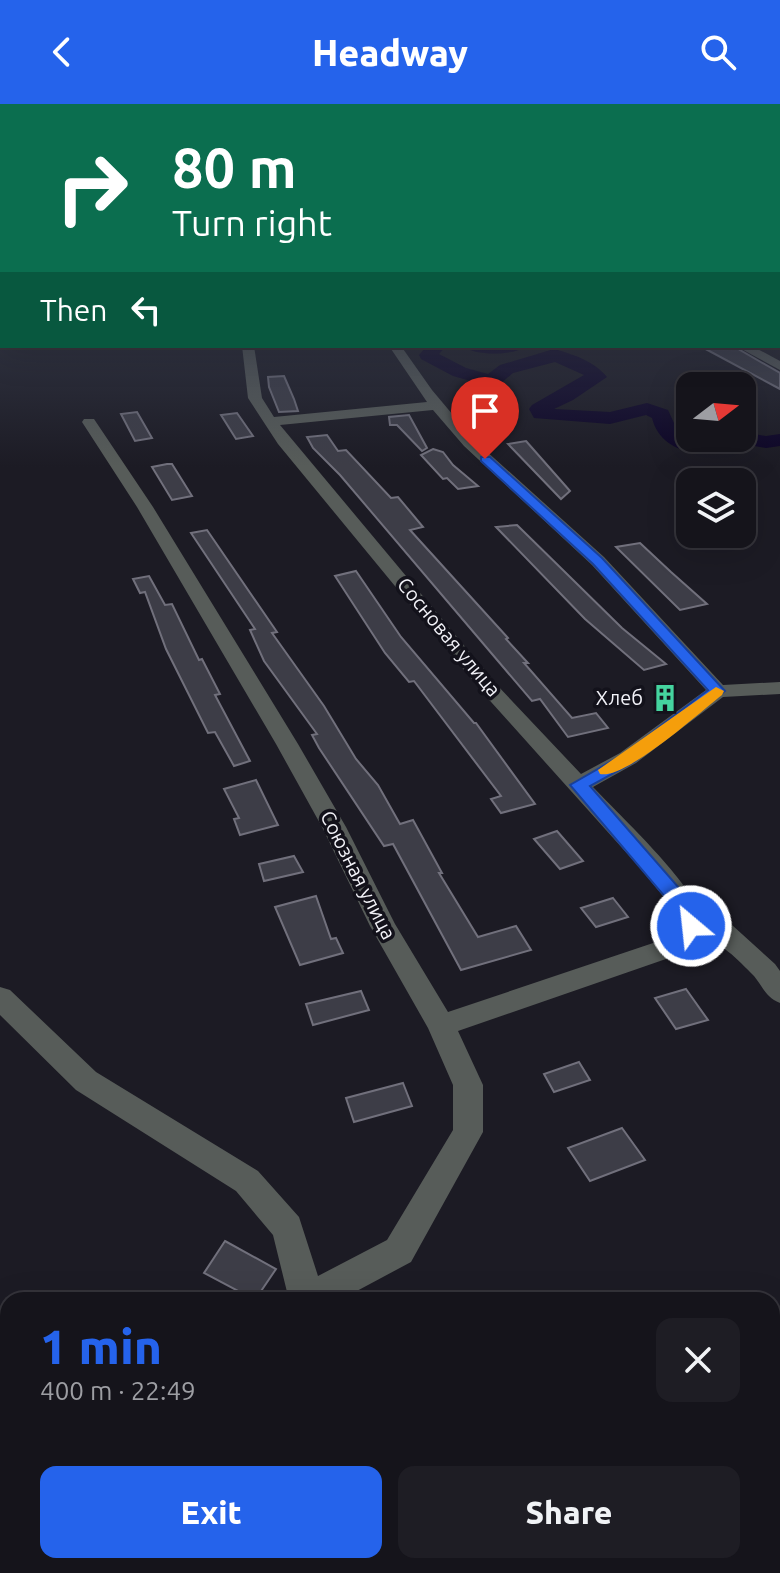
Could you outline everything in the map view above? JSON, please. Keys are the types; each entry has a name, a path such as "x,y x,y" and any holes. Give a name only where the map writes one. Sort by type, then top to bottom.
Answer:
{"street":[{"name":"Сосновая улица","path":"248,348 255,398 262,413 273,421 283,441 490,689 579,785 689,918"},
{"path":"396,348 436,405 469,443 598,561 718,691"},
{"path":"746,348 780,366"},
{"path":"273,421 436,405"},
{"name":"Союзная улица","path":"89,422 145,507 287,744 334,827 383,926 441,1025 468,1085 468,1132 399,1251 320,1292"},
{"path":"579,785 628,758 718,691 780,688"},
{"path":"441,1025 680,944 689,918 723,932 765,971 780,992"},
{"path":"0,998 86,1081 247,1181 287,1228 305,1292"}],"building":[{"path":"704,348 736,348 780,373 780,389 756,376 756,372 748,372"},
{"path":"284,376 298,411 279,412 269,387 268,377"},
{"path":"137,412 152,438 135,441 121,414"},
{"path":"237,413 253,436 236,439 221,415"},
{"path":"409,415 427,448 422,451 397,425 390,425 389,417"},
{"path":"327,435 338,451 346,450 391,498 398,497 423,527 410,530 508,638 528,663 524,663 572,718 596,713 608,728 568,737 540,699 532,701 340,475 313,448 307,437"},
{"path":"526,441 570,491 561,499 508,444"},
{"path":"433,449 443,452 478,486 458,489 447,478 443,479 421,455"},
{"path":"172,464 192,496 172,500 152,467"},
{"path":"517,525 622,628 666,664 644,670 585,619 496,527"},
{"path":"207,530 277,632 272,633 324,706 356,759 378,785 400,824 413,820 442,873 439,873 478,937 516,926 531,950 461,970 393,844 384,846 319,748 312,735 317,734 264,661 250,630 255,629 191,533"},
{"path":"640,543 707,604 680,610 616,547"},
{"path":"356,571 401,637 476,723 535,804 501,813 491,799 501,796 414,681 409,682 385,653 335,576"},
{"path":"149,576 165,605 172,604 199,660 202,659 220,694 215,695 250,761 234,766 215,732 208,733 166,649 145,592 140,593 133,579"},
{"path":"256,780 278,825 240,835 234,819 239,818 224,789"},
{"path":"557,831 583,861 560,869 534,839"},
{"path":"294,856 303,872 264,881 259,864"},
{"path":"316,896 331,939 336,938 343,953 300,965 275,907"},
{"path":"613,898 628,917 596,927 581,908"},
{"path":"686,989 708,1020 676,1029 655,998"},
{"path":"361,991 369,1010 313,1025 306,1004"},
{"path":"579,1062 590,1080 554,1092 544,1074"},
{"path":"403,1083 412,1106 354,1122 346,1098"},
{"path":"622,1128 645,1160 590,1181 568,1148"},
{"path":"225,1241 276,1269 260,1292 240,1292 204,1273"}],"waterway":[{"path":"435,348 428,355 443,364 476,378 493,380 506,369 539,362 554,355 588,369 597,377 539,409 541,414 610,418 647,409 661,414 664,425 676,438"},
{"path":"756,440 780,440"}],"slow traffic":[{"path":"606,770 628,758 716,691"}],"place":[{"name":"Хлеб","path":"665,698"}],"route":[{"path":"485,459 598,561 718,691 628,758 579,785 687,909 691,926"}]}
